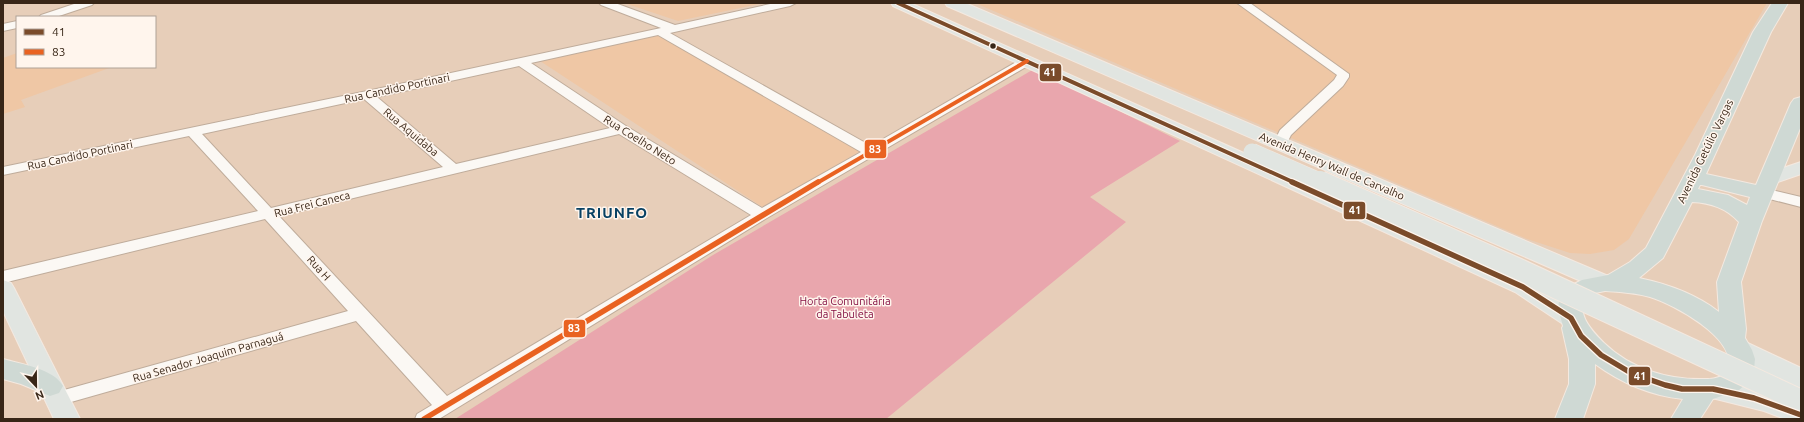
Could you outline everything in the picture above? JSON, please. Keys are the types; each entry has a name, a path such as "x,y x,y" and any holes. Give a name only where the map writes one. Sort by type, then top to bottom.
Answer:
{"highway":[{"name":"Avenida Getúlio Vargas","path":"1569,419 1582,384 1582,358 1572,319 1570,304 1576,294 1589,287 1609,283 1638,268 1655,253 1762,32 1780,3"},
{"path":"1572,319 1582,336 1601,355 1615,364 1648,380 1700,389 1725,386 1733,381 1739,374 1742,366 1741,357 1735,344 1728,282 1751,221 1801,103"},
{"path":"1693,177 1766,186"},
{"path":"1683,196 1703,195 1723,200 1739,208 1751,221"},
{"name":"Avenida Henry Wall de Carvalho","path":"1609,283 1637,286 1664,293 1690,305 1713,320 1735,344"},
{"path":"3,370 29,376 58,402"},
{"path":"1685,419 1700,389"}],"main road":[{"path":"898,3 1523,287 1572,319"},
{"name":"Avenida Henry Wall de Carvalho","path":"952,3 1609,283"},
{"path":"1215,116 1255,150 1517,269 1801,402"},
{"path":"1193,136 1255,150 1590,294 1801,391"},
{"path":"1766,186 1801,168"},
{"path":"3,288 58,402"},
{"path":"1735,344 1801,379"},
{"path":"1700,389 1768,402 1801,415"}],"street":[{"path":"48,16 88,3"},
{"path":"605,3 673,28"},
{"name":"Rua Candido Portinari","path":"3,171 367,95 790,3"},
{"path":"1243,3 1343,74 1343,77 1339,82 1285,133 1280,144"},
{"path":"3,28 16,24"},
{"path":"659,31 872,152"},
{"path":"424,419 762,215 1027,61"},
{"name":"Rua Coelho Neto","path":"520,62 621,129 762,215"},
{"name":"Rua Aquidaba","path":"367,95 455,170"},
{"name":"Rua Frei Caneca","path":"3,277 455,170 621,129"},
{"name":"Rua H","path":"192,131 270,214 359,314 445,406"},
{"path":"1766,186 1801,202"},
{"name":"Rua Senador Joaquim Parnaguá","path":"58,402 359,314"}],"shaded area":[{"path":"624,3 764,3 678,21"},
{"path":"975,3 1767,3 1629,239 1614,250 1590,254 1570,253 1527,239"},
{"path":"655,34 862,150 764,208 537,59"},
{"path":"16,53 16,68 109,68 21,100 25,107 3,114 3,58"}],"green space":[{"name":"Horta Comunitária da Tabuleta","path":"1034,69 1180,141 1090,197 1126,222 886,419 455,419 713,255"}],"transit line":[{"name":"41","path":"898,3 1523,287 1571,318 1581,336 1601,355 1631,373 1665,385 1682,389 1713,389 1754,398 1801,415"},
{"name":"83","path":"424,419 762,215 1027,61"}],"district":[{"name":"TRIUNFO","path":"612,213"}]}
